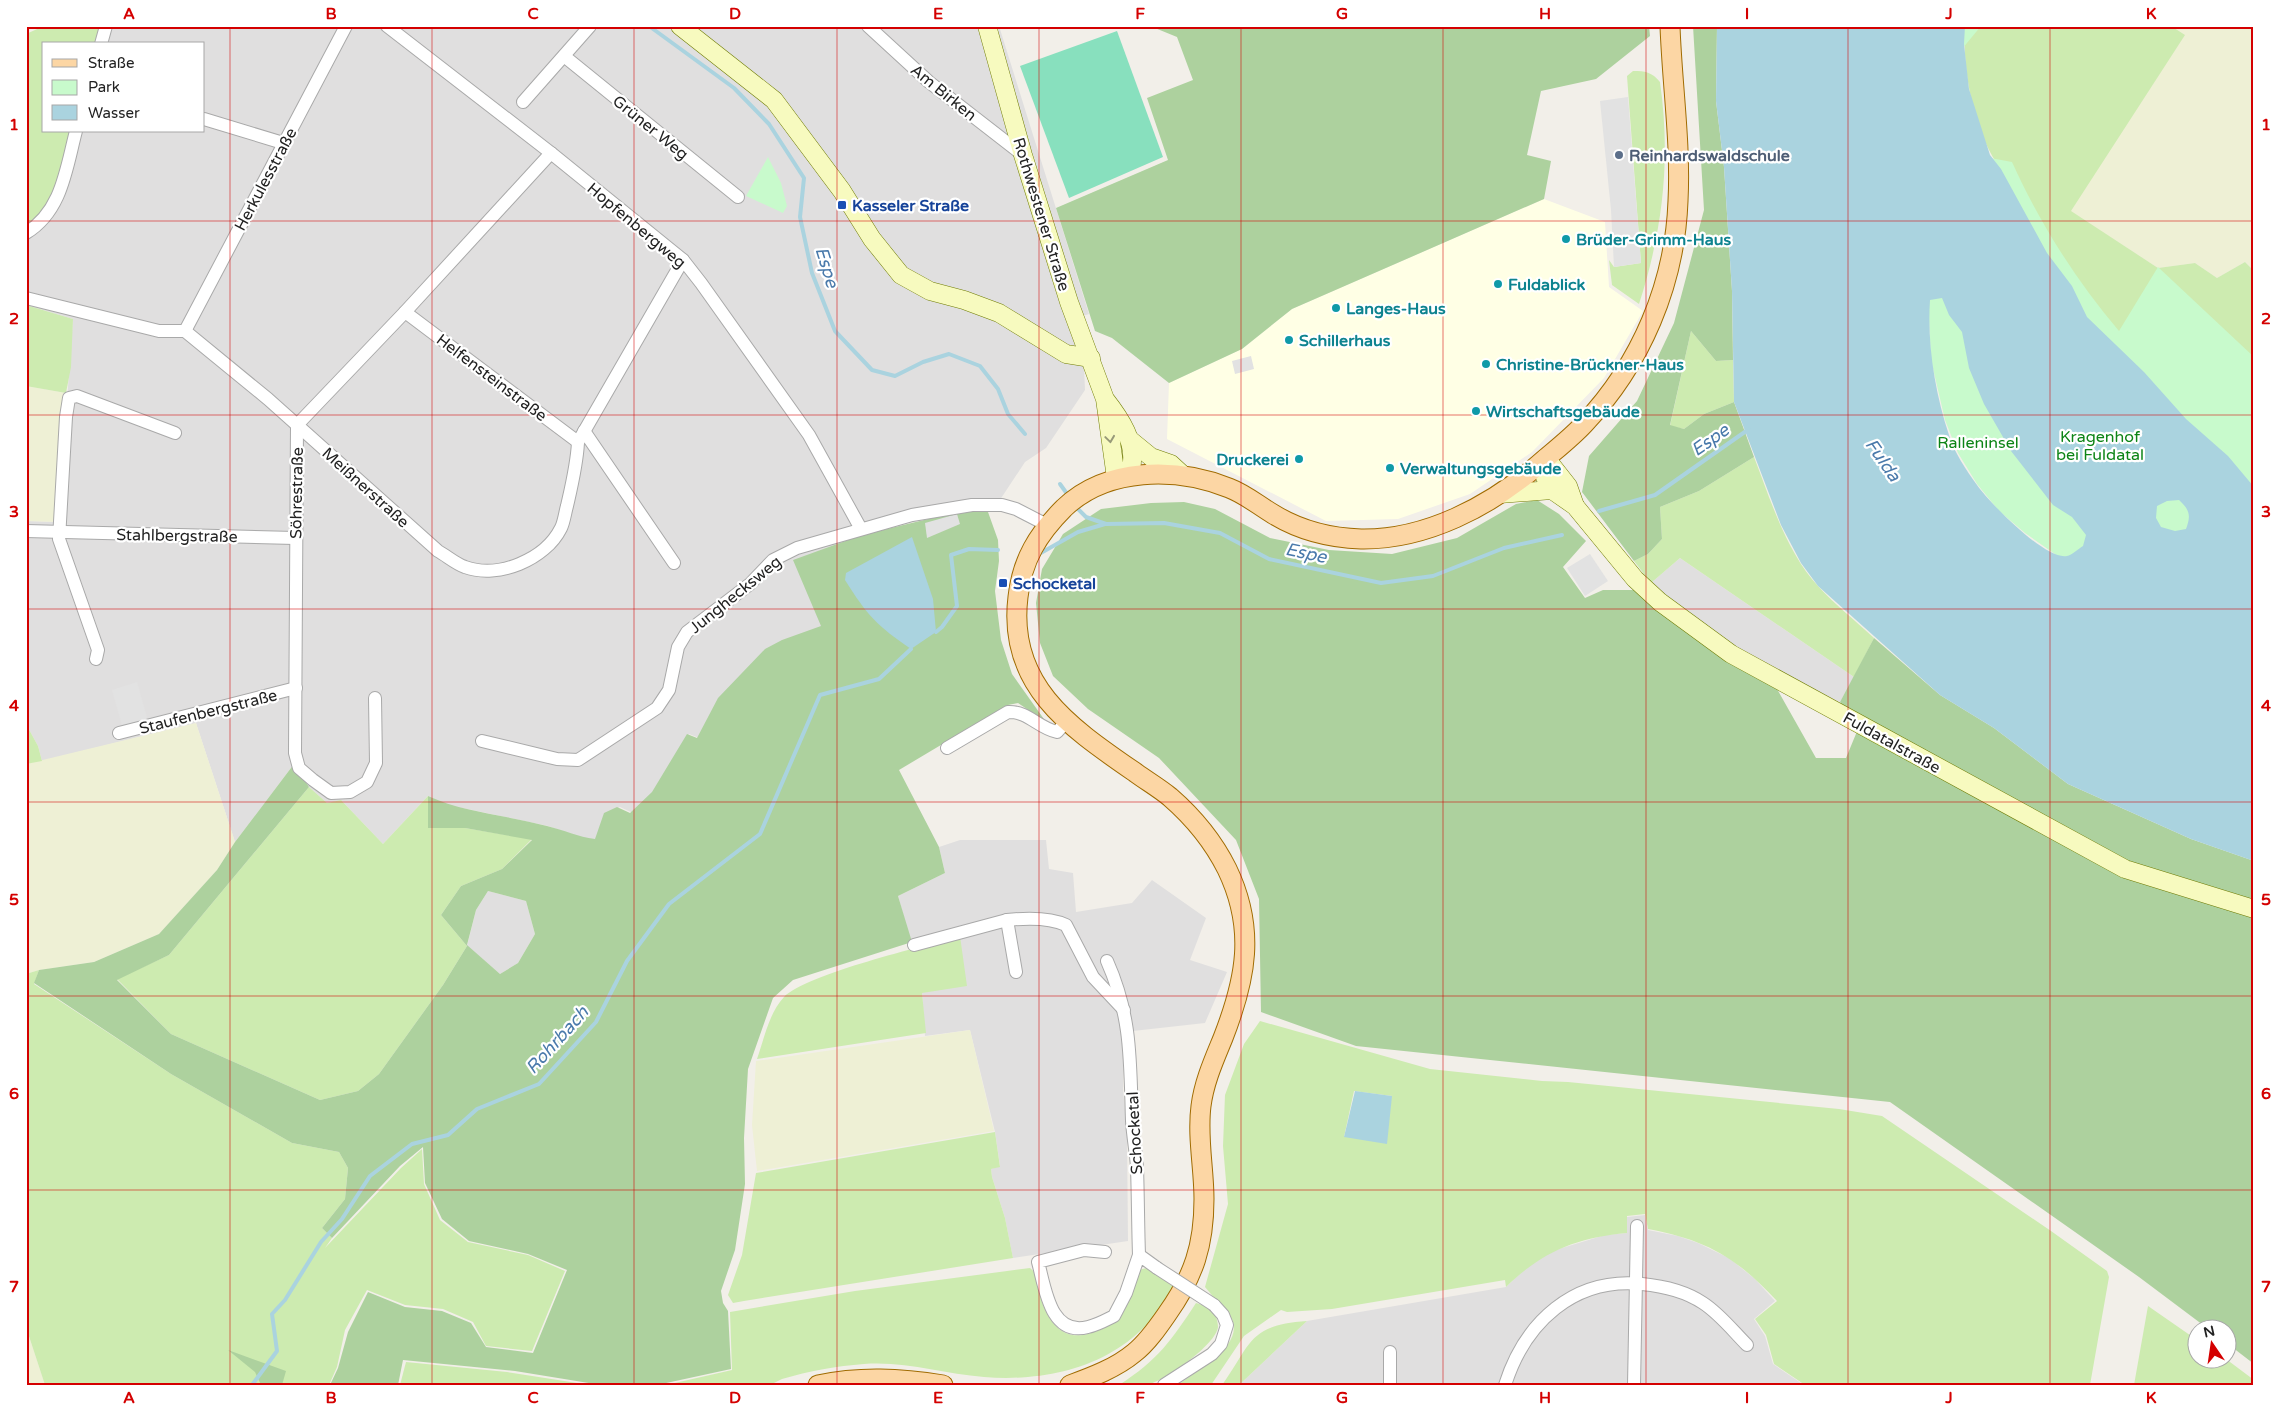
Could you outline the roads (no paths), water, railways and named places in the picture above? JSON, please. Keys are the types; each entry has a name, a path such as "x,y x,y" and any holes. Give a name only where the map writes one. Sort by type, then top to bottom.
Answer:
{"main road":[{"path":"680,26 774,100 842,191 872,239 901,276 930,291 999,312 1066,354 1091,358"},
{"name":"Rothwestener Straße","path":"987,26 1023,155 1070,302 1106,398 1116,478 1131,468 1133,459 1129,439 1117,414 1106,398"},
{"path":"1070,1385 1097,1375 1137,1351 1163,1320 1193,1272 1202,1238 1204,1196 1200,1140 1201,1105 1208,1076 1237,999 1244,968 1245,935 1239,900 1228,870 1212,843 1194,820 1168,795 1131,770 1050,705 1026,671 1019,641 1016,606 1020,578 1032,546 1047,525 1070,502 1094,487 1116,478 1159,474 1184,476 1225,486 1297,526 1329,535 1360,539 1391,537 1422,530 1460,515 1519,481 1585,424 1613,390 1649,328 1664,285 1674,243 1678,200 1677,134 1670,26"},
{"path":"1129,439 1151,457 1171,464 1184,476"},
{"path":"1499,494 1552,490 1545,477 1546,458"},
{"name":"Fuldatalstraße","path":"1546,458 1568,486 1575,506"},
{"name":"Fuldatalstraße","path":"1552,490 1575,506 1635,580 1660,602 1731,654 2125,869 2254,909"},
{"path":"818,1385 860,1378 887,1378 943,1385"}],"street":[{"path":"102,42 106,26"},
{"name":"Herkulesstraße","path":"185,331 346,26"},
{"name":"Hopfenbergweg","path":"387,26 551,153 683,260 809,435 861,528"},
{"path":"523,102 590,26"},
{"name":"Am Birken","path":"868,26 929,82 1023,155"},
{"name":"Grüner Weg","path":"564,56 738,198"},
{"path":"205,119 283,144"},
{"path":"26,233 36,227 53,208 76,132"},
{"name":"Söhrestraße","path":"375,698 376,764 367,782 350,792 331,793 299,768 295,753 297,425 405,312 551,153"},
{"name":"Meißnerstraße","path":"185,331 297,425 438,551 464,567 485,572 509,568 532,558 551,542 562,528 577,463 581,436 683,260"},
{"path":"26,298 159,331 185,331"},
{"name":"Helfensteinstraße","path":"405,312 581,436"},
{"path":"96,659 98,650 59,539 69,398 77,396 175,433"},
{"path":"581,436 674,563"},
{"name":"Junghecksweg","path":"482,742 557,759 578,760 657,708 669,690 678,647 687,632 750,584 773,560 797,548 861,528 927,512 972,505 1002,506 1016,509 1047,525"},
{"name":"Stahlbergstraße","path":"26,531 295,538"},
{"name":"Staufenbergstraße","path":"119,733 296,688"},
{"path":"948,748 1008,712 1018,712 1050,731 1057,732 1067,720"},
{"path":"914,945 1007,920 1058,921 1066,925 1093,977 1124,1010"},
{"path":"1007,920 1016,972"},
{"name":"Schocketal","path":"1105,1252 1084,1250 1038,1262 1050,1307 1059,1321 1073,1328 1087,1328 1114,1316 1126,1293 1139,1255 1137,1166 1133,1133 1129,1043 1118,986 1106,961"},
{"path":"1634,1385 1638,1226"},
{"path":"1139,1255 1214,1305 1223,1315 1227,1325 1221,1344 1212,1354 1164,1385"},
{"path":"1505,1385 1520,1347 1559,1304 1580,1293 1608,1283 1661,1285 1703,1303 1719,1316 1747,1345"},
{"path":"1390,1352 1390,1385"}],"water":[{"name":"Fulda","path":"1717,26 1965,26 1964,44 1969,89 1990,155 2001,169 2047,253 2072,286 2087,317 2144,372 2186,419 2228,456 2254,487 2254,861 2191,839 2068,784 1994,728 1940,695 1818,586 1801,563 1781,525 1734,402 1732,291 1724,167 1716,101","holes":["1942,298 1949,315 1962,332 1969,368 1984,404 2011,451 2053,505 2072,517 2086,535 2083,546 2067,556 2058,555 2046,549 2019,529 1983,493 1957,454 1949,435 1940,402 1931,351 1930,300","2179,500 2188,513 2189,520 2186,529 2175,531 2161,527 2156,518 2157,506 2167,501"]},
{"path":"912,537 933,599 936,632 911,649 874,619 845,580 846,573"},
{"path":"1355,1091 1392,1096 1387,1144 1344,1137"}],"waterway":[{"name":"Espe","path":"649,26 734,88 769,124 804,178 800,217 812,273 835,331 872,370 895,376 923,362 949,354 980,366 998,389 1008,414 1025,434"},
{"name":"Espe","path":"1599,511 1655,495 1749,429"},
{"name":"Espe","path":"1060,484 1070,498"},
{"name":"Espe","path":"1075,506 1086,517 1106,524 1164,523 1220,533 1269,559 1381,583 1433,576 1504,548 1562,535"},
{"path":"1039,554 1078,532 1105,524"},
{"path":"936,632 942,627 957,606 951,555 969,549 998,550"},
{"name":"Rohrbach","path":"252,1385 277,1351 272,1314 285,1300 321,1242 342,1219 370,1176 412,1144 448,1135 477,1109 539,1084 596,1022 627,961 669,904 760,834 820,695 879,679 911,649"}],"place":[{"name":"Reinhardswaldschule","path":"1619,155"},
{"name":"Kasseler Straße","path":"842,205"},
{"name":"Brüder-Grimm-Haus","path":"1566,239"},
{"name":"Fuldablick","path":"1498,284"},
{"name":"Langes-Haus","path":"1336,308"},
{"name":"Schillerhaus","path":"1289,340"},
{"name":"Christine-Brückner-Haus","path":"1486,364"},
{"name":"Wirtschaftsgebäude","path":"1476,411"},
{"name":"Druckerei","path":"1299,459"},
{"name":"Verwaltungsgebäude","path":"1390,468"},
{"name":"Schocketal","path":"1003,583"}],"park label":[{"name":"Ralleninsel","path":"1978,442"},
{"name":"Kragenhof bei Fuldatal","path":"2100,445"}]}
